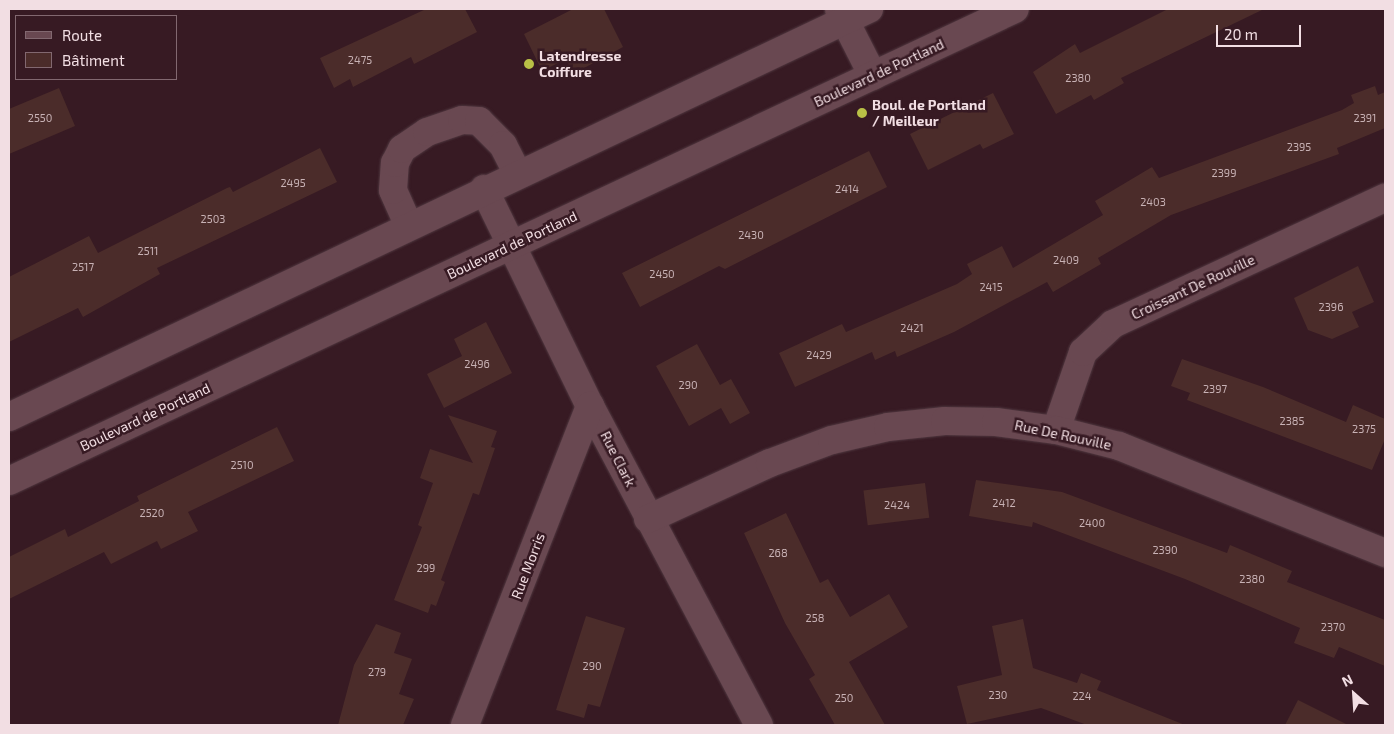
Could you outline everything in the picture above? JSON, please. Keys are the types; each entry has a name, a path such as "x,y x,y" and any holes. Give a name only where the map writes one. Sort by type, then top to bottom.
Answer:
{"street":[{"path":"9,417 484,189 842,14 869,9"},
{"name":"Boulevard de Portland","path":"9,481 1015,9"},
{"path":"842,14 873,76"},
{"path":"408,224 393,190 395,162 402,149 427,132 462,120 479,121 503,145 517,173"},
{"name":"Rue Clark","path":"484,189 590,406 648,519 759,725"},
{"name":"Croissant De Rouville","path":"1056,430 1083,352 1113,324 1385,198"},
{"name":"Rue Morris","path":"465,725 590,406"},
{"name":"Rue De Rouville","path":"648,519 770,463 832,440 888,427 945,421 988,421 1056,430 1119,446 1385,553"}],"building":[{"path":"426,9 465,9 477,32 414,64 411,57 353,87 350,79 334,88 320,58"},
{"path":"573,9 604,9 623,47 573,74 566,59 542,71 524,34"},
{"path":"1168,9 1264,9 1121,78 1124,83 1094,100 1091,95 1056,114 1033,72 1075,44 1080,53"},
{"path":"1375,86 1378,95 1385,92 1385,128 1337,148 1339,154 1171,215 1098,258 1101,264 1053,292 1047,282 954,332 897,357 895,351 875,360 872,352 795,387 779,353 842,324 846,332 957,284 972,274 967,264 1002,246 1013,268 1103,215 1095,201 1152,167 1159,178 1342,110 1354,103 1351,95"},
{"path":"59,88 75,126 9,154 9,109"},
{"path":"993,93 1014,134 983,149 980,144 928,170 910,134"},
{"path":"320,148 337,182 157,268 160,274 83,317 78,308 9,342 9,277 89,236 98,253 227,188 230,187 233,192"},
{"path":"869,151 887,187 725,269 719,266 640,307 622,273"},
{"path":"1358,266 1374,302 1352,312 1359,327 1332,339 1308,330 1294,298"},
{"path":"486,322 512,373 444,408 427,374 462,356 454,339"},
{"path":"697,344 720,385 731,379 750,413 730,424 721,408 689,426 656,366"},
{"path":"1182,359 1263,387 1346,422 1353,405 1385,419 1385,439 1372,470 1187,400 1190,393 1171,386"},
{"path":"448,415 497,431 491,447 495,448 479,495 473,493 441,580 445,582 436,606 431,604 428,613 394,600 422,527 418,525 433,483 420,478 430,449 473,463"},
{"path":"277,427 294,461 188,512 198,531 161,549 157,541 111,564 104,552 9,599 9,557 65,529 68,537 139,501 137,496"},
{"path":"976,480 1062,492 1227,553 1230,545 1292,571 1287,582 1385,620 1385,666 1339,647 1334,658 1294,643 1300,628 1185,579 1033,522 1032,527 969,516"},
{"path":"925,483 929,518 868,525 863,491"},
{"path":"786,513 820,583 828,579 850,617 889,594 908,627 849,662 885,725 835,725 809,679 815,675 785,623 744,533"},
{"path":"586,616 625,628 600,707 588,704 584,718 556,710"},
{"path":"1023,619 1033,668 1077,683 1081,673 1101,681 1097,690 1185,725 1087,725 1041,708 967,724 957,686 1002,675 992,626"},
{"path":"376,624 401,633 394,653 412,659 399,694 414,699 403,725 338,725 354,665"},
{"path":"1298,700 1348,725 1285,725"}],"place":[{"name":"Latendresse Coiffure","path":"529,64"},
{"name":"Boul. de Portland / Meilleur","path":"862,113"}]}
